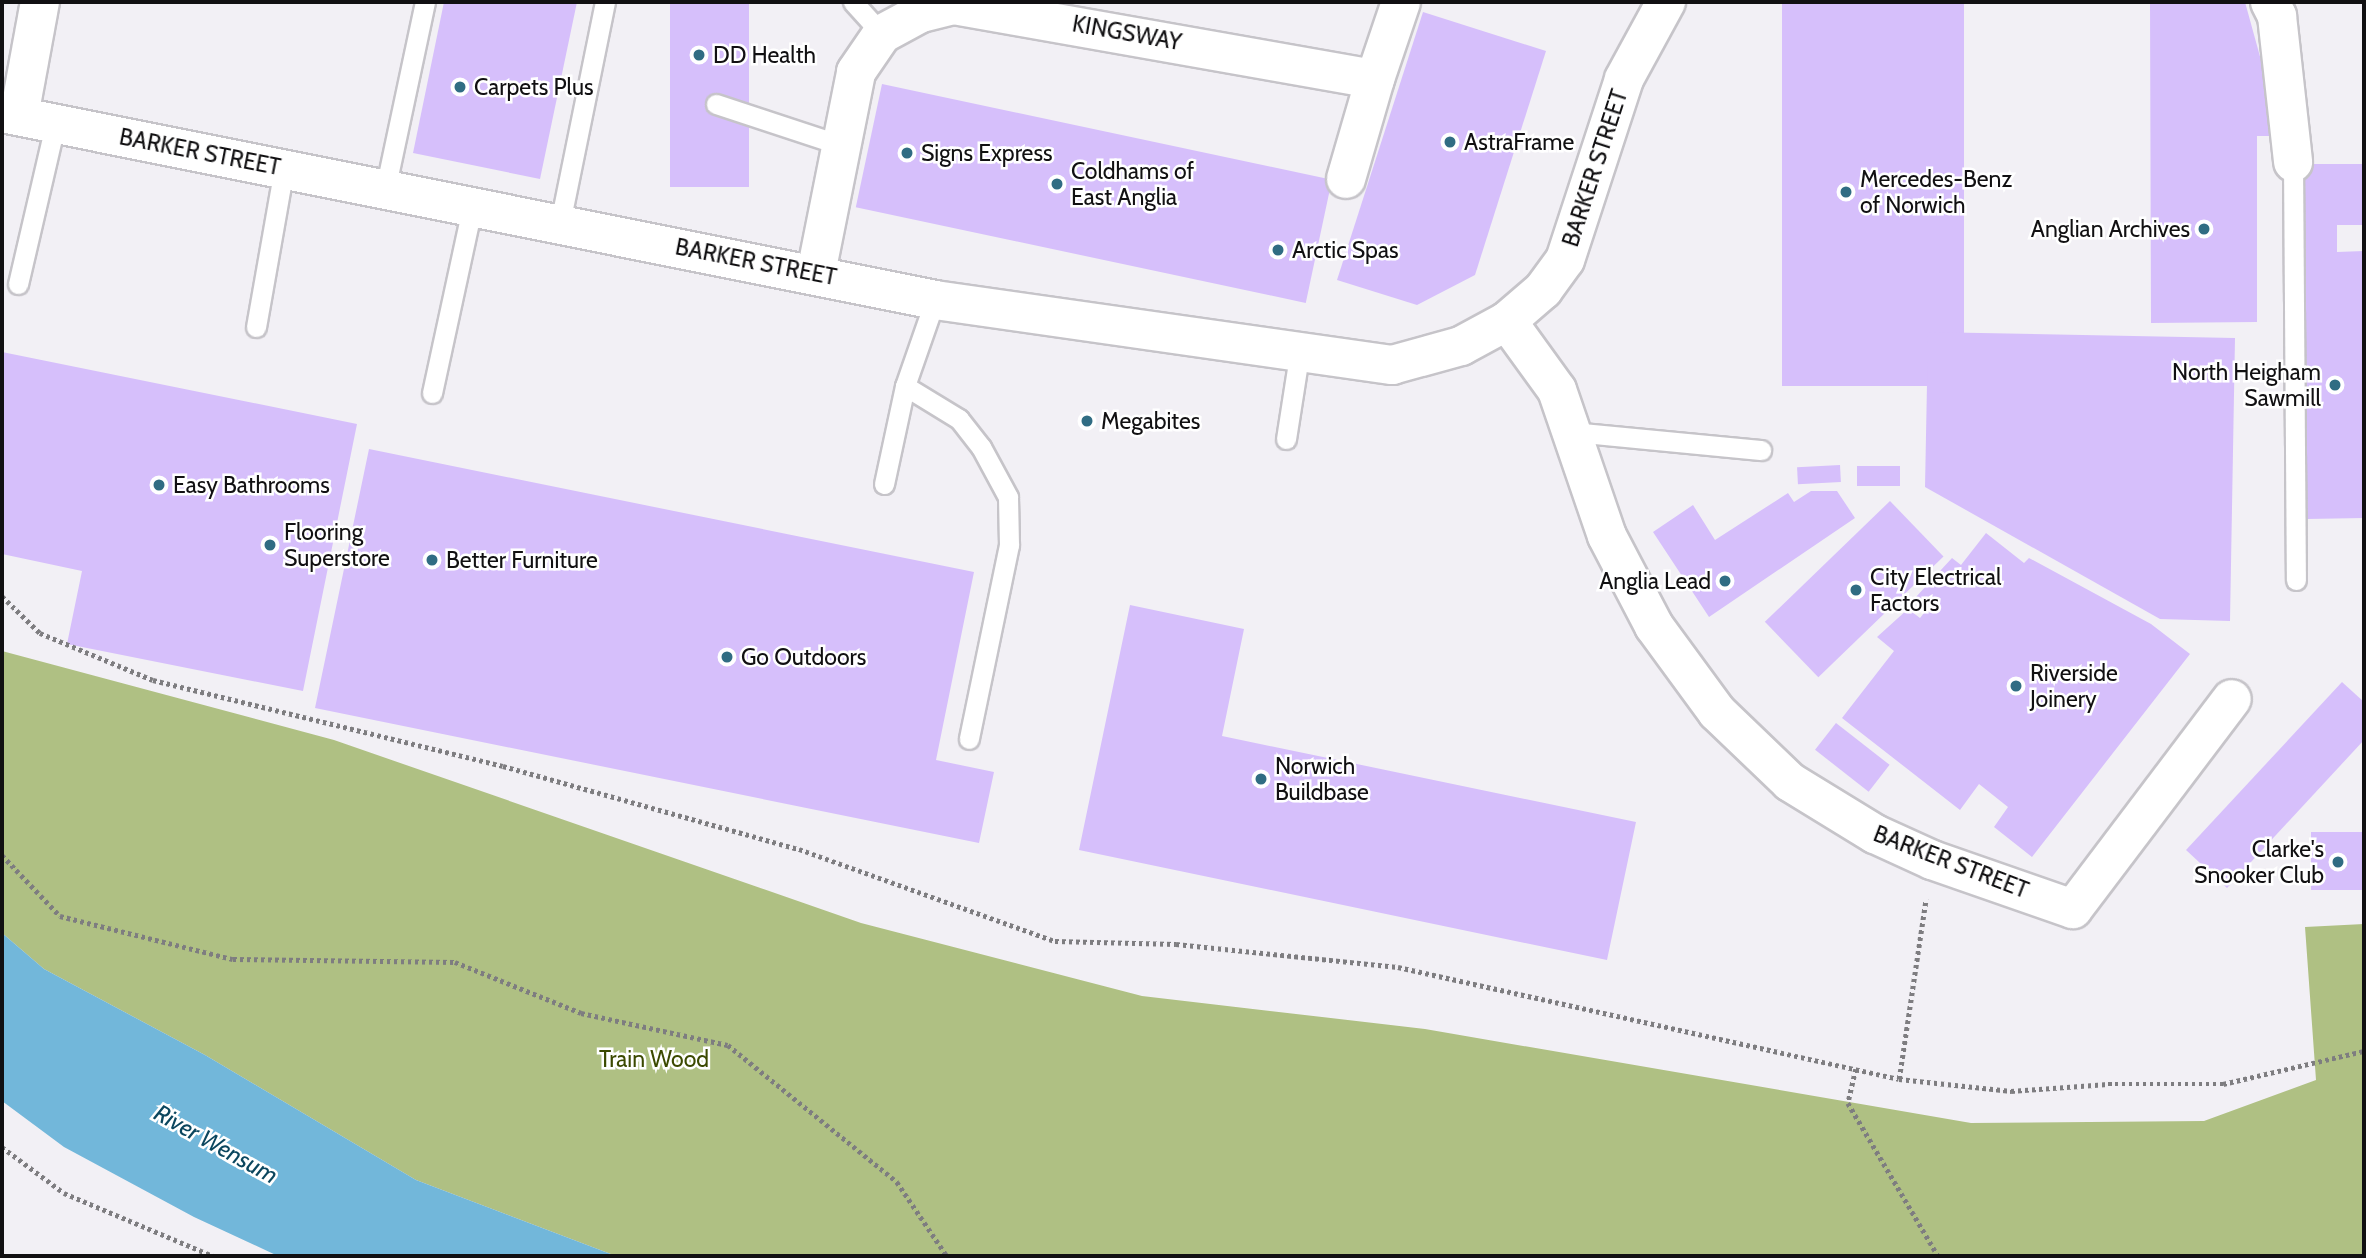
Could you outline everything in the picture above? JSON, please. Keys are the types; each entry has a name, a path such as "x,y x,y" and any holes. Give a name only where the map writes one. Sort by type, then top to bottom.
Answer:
{"street":[{"path":"25,118 40,2"},
{"path":"1346,178 1401,2"},
{"name":"BARKER STREET","path":"25,118 284,168 472,208 816,273 935,300 1299,356 1392,365 1461,346 1507,321 1543,290 1565,260 1624,79 1666,2"},
{"path":"2270,2 2277,16 2293,162"},
{"name":"KINGSWAY","path":"816,273 856,72 882,34 921,13 954,5 989,8 1375,79"},
{"name":"BARKER STREET","path":"1507,321 1557,390 1607,536 1648,615 1717,712 1790,782 1875,834 1932,860 2073,909 2232,699"}],"lane":[{"path":"385,190 425,2"},
{"path":"560,223 606,2"},
{"path":"853,2 882,34"},
{"path":"716,104 841,145"},
{"path":"18,284 25,118"},
{"path":"2293,162 2296,580"},
{"path":"256,327 284,168"},
{"path":"432,393 472,208"},
{"path":"884,484 905,386 935,300"},
{"path":"1286,439 1299,356"},
{"path":"905,386 959,419 981,447 1008,497 1009,545 969,739"},
{"path":"1573,432 1761,450"}],"path":[{"path":"2,596 40,633 153,680 503,766 799,849 1055,941 1176,944 1398,967 1899,1079 2011,1091 2108,1084 2222,1084 2364,1051"},
{"path":"2,855 61,916 233,959 455,962 581,1013 727,1045 897,1182 947,1256"},
{"path":"1899,1079 1932,860"},
{"path":"1856,1069 1848,1103 1938,1256"},
{"path":"2,1147 64,1193 213,1256"}],"green space":[{"name":"Train Wood","path":"2,651 334,740 861,923 1142,996 1425,1029 1971,1123 2204,1121 2316,1080 2305,927 2364,924 2364,1256 616,1256 416,1180 205,1055 44,969 2,933"}],"water":[{"name":"River Wensum","path":"2,933 44,969 205,1055 416,1180 616,1256 278,1256 194,1217 64,1147 2,1101"}],"building":[{"path":"444,2 577,2 540,179 413,153"},
{"path":"670,2 749,2 749,187 670,187"},
{"name":"Mercedes-Benz of Norwich","path":"1782,2 1964,2 1964,386 1782,386"},
{"name":"Anglian Archives","path":"2150,2 2245,2 2278,122 2278,136 2257,136 2257,322 2151,323"},
{"name":"AstraFrame","path":"1423,12 1546,51 1475,275 1417,305 1337,280"},
{"path":"882,84 1332,180 1306,303 856,207"},
{"name":"North Heigham Sawmill","path":"2304,164 2364,164 2364,225 2337,225 2337,252 2364,251 2364,518 2307,519"},
{"path":"1928,332 2235,338 2230,621 2160,619 1925,487"},
{"path":"2,352 357,424 303,691 67,644 82,571 2,554"},
{"name":"Go Outdoors","path":"369,449 974,572 936,760 994,772 979,843 315,708"},
{"path":"1840,465 1841,482 1798,484 1797,467"},
{"path":"1857,466 1900,466 1900,486 1857,486"},
{"name":"Anglia Lead","path":"1811,491 1837,491 1855,518 1709,617 1653,532 1693,505 1715,540 1788,493 1794,502"},
{"name":"City Electrical Factors","path":"1890,501 1943,556 1818,677 1765,622"},
{"name":"Riverside Joinery","path":"1986,533 2024,563 2029,558 2151,624 2190,654 2032,857 1994,827 2008,807 1979,784 1960,810 1842,718 1894,651 1877,637 1908,609 1920,618 1928,608 1915,598 1952,558 1961,565"},
{"name":"Norwich Buildbase","path":"1130,605 1244,629 1222,736 1636,822 1607,960 1079,850"},
{"path":"2342,682 2364,702 2364,740 2227,888 2186,850"},
{"path":"1836,723 1890,765 1869,792 1815,750"},
{"name":"Clarke's Snooker Club","path":"2311,832 2364,832 2364,890 2311,890"}],"place":[{"name":"DD Health","path":"699,55"},
{"name":"Carpets Plus","path":"460,87"},
{"name":"AstraFrame","path":"1450,142"},
{"name":"Signs Express","path":"907,153"},
{"name":"Coldhams of East Anglia","path":"1057,184"},
{"name":"Mercedes-Benz of Norwich","path":"1846,192"},
{"name":"Anglian Archives","path":"2204,229"},
{"name":"Arctic Spas","path":"1278,250"},
{"name":"North Heigham Sawmill","path":"2335,385"},
{"name":"Megabites","path":"1087,421"},
{"name":"Easy Bathrooms","path":"159,485"},
{"name":"Flooring Superstore","path":"270,545"},
{"name":"Better Furniture","path":"432,560"},
{"name":"Anglia Lead","path":"1725,581"},
{"name":"City Electrical Factors","path":"1856,590"},
{"name":"Go Outdoors","path":"727,657"},
{"name":"Riverside Joinery","path":"2016,686"},
{"name":"Norwich Buildbase","path":"1261,779"},
{"name":"Clarke's Snooker Club","path":"2338,862"}]}
